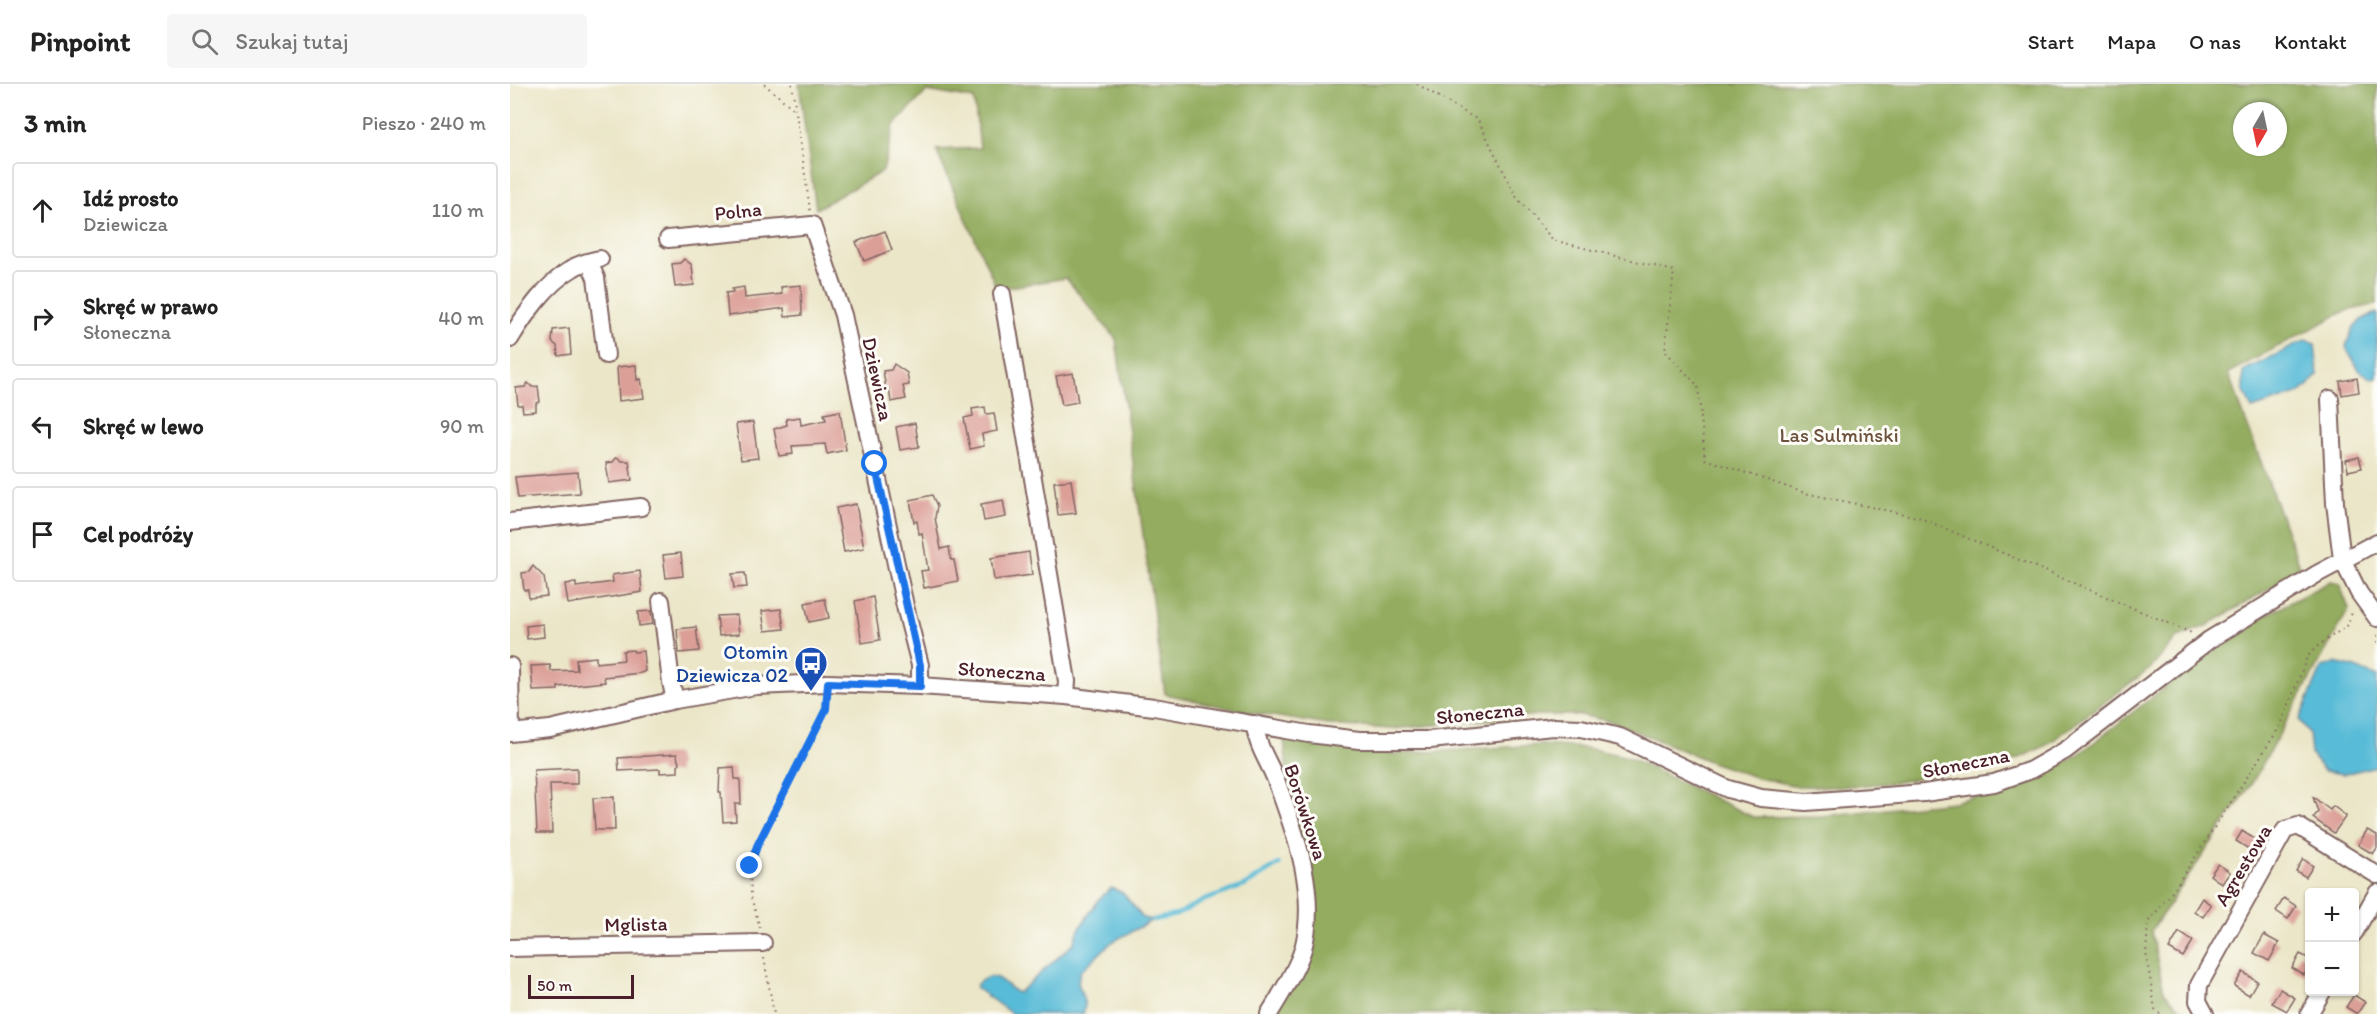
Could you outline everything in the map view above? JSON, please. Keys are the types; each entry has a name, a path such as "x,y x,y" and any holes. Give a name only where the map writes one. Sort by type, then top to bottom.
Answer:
{"street":[{"name":"Polna","path":"668,240 812,225"},
{"name":"Dziewicza","path":"812,225 843,315 905,606 920,665 920,686"},
{"path":"510,339 546,290 574,267 595,260 606,355"},
{"path":"1002,294 1067,681 1066,696"},
{"path":"2330,399 2342,559 2359,593 2377,618"},
{"path":"510,522 640,507"},
{"name":"Słoneczna","path":"511,733 550,729 675,700 756,686 828,683 920,686 1066,696 1154,707 1309,734 1359,740 1430,740 1553,727 1581,728 1620,737 1728,789 1761,798 1806,801 1924,793 1994,783 2040,766 2066,750 2209,640 2342,559 2377,543"},
{"path":"660,601 675,700"},
{"path":"510,666 511,733"},
{"name":"Borówkowa","path":"1255,724 1256,739 1271,766 1297,838 1309,915 1303,950 1269,1014"},
{"name":"Agrestowa","path":"2205,1014 2198,1001 2199,985 2285,830 2298,826 2377,875"},
{"path":"2359,926 2377,892"},
{"name":"Mglista","path":"510,948 763,943"},
{"path":"2309,1014 2320,996"}],"path":[{"path":"764,84 795,111"},
{"path":"792,84 812,225"},
{"path":"1417,84 1478,120 1517,198 1553,240 1674,271 1665,351 1698,386 1705,459 1804,493 1918,517 2209,640"},
{"path":"2160,1014 2155,1009 2146,953 2148,922 2173,891 2281,724 2307,657 2320,644 2347,626 2359,593"},
{"path":"2377,635 2377,644"},
{"path":"774,1014 767,983 763,943 751,897 750,866 757,846 826,709 828,683"}],"green space":[{"name":"Las Sulmiński","path":"799,84 2377,84 2377,304 2343,312 2228,373 2301,570 2206,626 2178,637 2151,668 2045,746 2017,759 1992,766 1891,783 1837,787 1798,786 1758,778 1711,762 1613,722 1580,715 1538,715 1392,729 1328,725 1242,711 1165,694 1116,339 1066,278 997,289 936,150 980,148 974,99 927,91 894,125 883,171 816,209"},
{"path":"2331,581 2339,583 2349,609 2252,783 2151,931 2164,992 2186,1014 1274,1014 1311,934 1289,795 1284,738 1390,754 1542,745 1587,748 1628,757 1753,817 1821,816 1954,802 2031,782 2079,754 2181,675 2260,618"}],"water":[{"path":"2377,313 2377,378 2372,379 2359,370 2346,347 2356,325 2364,318"},
{"path":"2306,340 2315,344 2318,375 2300,393 2252,409 2243,389 2243,371"},
{"path":"2335,663 2356,668 2377,677 2377,766 2344,774 2324,771 2311,755 2309,733 2299,720 2322,667"},
{"path":"1112,888 1123,893 1143,918 1153,920 1112,942 1080,972 1078,982 1085,1005 1083,1014 1012,1014 976,988 977,984 984,979 995,977 1018,993 1073,944 1079,929 1099,899"}],"building":[{"path":"885,231 892,250 864,261 856,242"},
{"path":"684,259 692,265 694,285 675,287 672,264 680,263"},
{"path":"801,285 802,315 785,317 784,308 728,316 726,293 733,292 732,289 744,287 745,298 782,294 781,287"},
{"path":"569,328 571,354 558,356 557,346 552,342 553,330"},
{"path":"894,364 907,373 909,385 903,386 906,399 891,402 883,371 891,370"},
{"path":"636,365 637,380 641,379 644,398 619,401 617,367"},
{"path":"1073,373 1078,402 1062,405 1056,376"},
{"path":"2357,378 2359,392 2342,395 2340,381"},
{"path":"528,383 532,387 538,386 540,402 536,403 536,411 523,412 522,405 518,405 516,388 525,387"},
{"path":"985,407 986,414 994,413 997,431 982,434 984,446 970,449 964,418 973,416 972,409"},
{"path":"840,411 846,450 827,454 825,444 792,446 793,454 779,456 774,429 787,425 786,419 800,417 801,425 826,420 824,414"},
{"path":"753,422 758,458 741,460 736,424"},
{"path":"915,423 919,447 900,450 896,427"},
{"path":"617,457 622,461 629,461 632,480 609,483 606,463 613,462"},
{"path":"2359,457 2362,468 2348,471 2346,460"},
{"path":"578,472 580,493 518,498 515,477"},
{"path":"1071,480 1076,513 1058,515 1054,482"},
{"path":"932,495 937,506 935,518 941,549 949,547 958,581 924,588 921,571 928,570 922,533 919,534 917,521 914,522 910,500"},
{"path":"1003,500 1006,517 984,521 981,504"},
{"path":"856,504 864,548 844,552 836,508"},
{"path":"1029,552 1032,575 994,580 991,558"},
{"path":"681,553 683,576 666,578 663,555"},
{"path":"533,566 544,577 547,596 529,598 528,590 524,590 522,573 529,572"},
{"path":"640,571 642,592 568,604 565,584 576,583 576,587 613,582 612,575"},
{"path":"745,573 747,587 734,588 732,574"},
{"path":"873,597 880,640 862,643 855,601"},
{"path":"825,599 829,618 809,622 805,603"},
{"path":"781,609 784,629 765,631 762,611"},
{"path":"651,611 653,624 639,626 638,612"},
{"path":"737,615 739,634 719,636 717,616"},
{"path":"543,624 544,637 527,639 526,626"},
{"path":"696,627 699,651 679,653 677,629"},
{"path":"633,650 634,652 643,651 645,671 641,673 604,677 605,682 558,687 558,690 533,691 531,666 550,665 551,671 577,670 576,659 596,657 596,663 624,660 623,651"},
{"path":"677,754 680,763 678,772 660,773 660,769 619,771 618,758"},
{"path":"734,767 735,779 740,779 741,804 735,804 736,821 723,822 721,792 719,792 720,768"},
{"path":"577,768 577,784 550,784 552,833 537,833 534,770"},
{"path":"614,797 615,830 595,830 593,798"},
{"path":"2313,797 2330,810 2333,806 2346,816 2334,833 2313,818 2318,812"},
{"path":"2367,830 2377,835 2377,848 2373,854 2358,845"},
{"path":"2242,831 2258,841 2252,851 2236,841"},
{"path":"2303,859 2313,866 2306,877 2296,871"},
{"path":"2218,864 2230,872 2222,884 2210,875"},
{"path":"2202,898 2211,905 2203,917 2194,911"},
{"path":"2284,898 2296,906 2288,919 2276,911"},
{"path":"2179,932 2193,941 2183,957 2169,949"},
{"path":"2264,935 2279,943 2269,961 2254,953"},
{"path":"2300,954 2305,956 2304,975 2292,968"},
{"path":"2243,972 2257,981 2249,995 2234,986"},
{"path":"2280,989 2295,998 2287,1011 2272,1003"},
{"path":"2353,996 2365,1002 2357,1014 2346,1007"}],"waterway":[{"path":"1153,920 1176,915 1205,900 1244,886 1279,864"}],"place":[{"name":"Otomin Dziewicza 02","path":"811,692"}],"route":[{"path":"750,866 757,846 826,709 828,683 920,686 920,665 875,464"}]}
